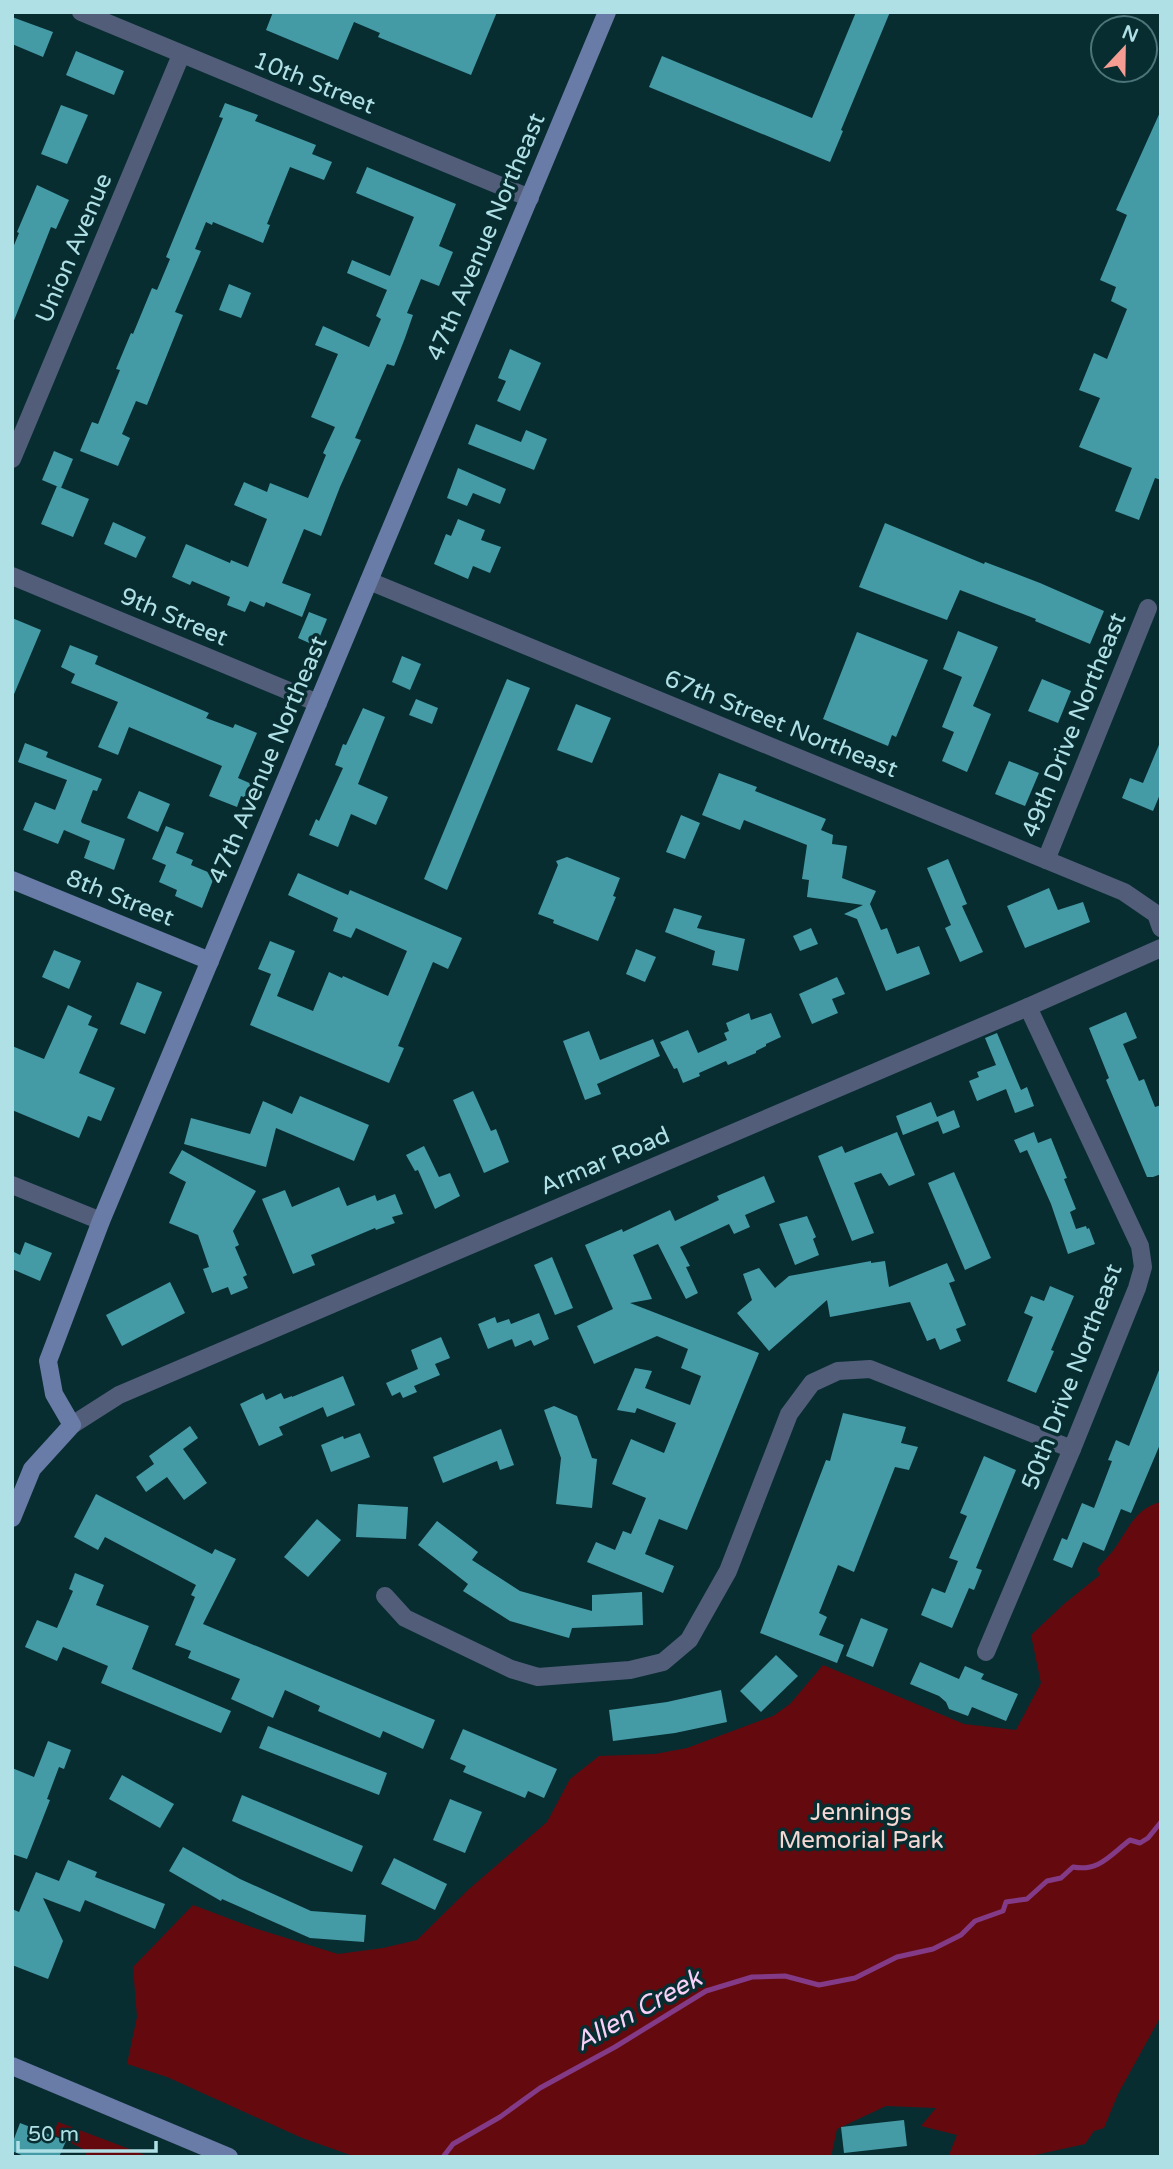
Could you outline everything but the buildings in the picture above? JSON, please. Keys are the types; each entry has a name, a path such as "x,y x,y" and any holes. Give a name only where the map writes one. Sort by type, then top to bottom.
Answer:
{"street":[{"name":"10th Street","path":"81,12 530,198"},
{"name":"47th Avenue Northeast","path":"72,1424 54,1394 48,1361 101,1222 607,12"},
{"name":"Union Avenue","path":"12,459 181,55"},
{"name":"9th Street","path":"12,576 318,704"},
{"name":"67th Street Northeast","path":"369,581 1124,892 1156,915 1161,928"},
{"name":"49th Drive Northeast","path":"1046,860 1148,608"},
{"name":"8th Street","path":"12,880 210,961"},
{"name":"Armar Road","path":"72,1424 119,1395 1161,948"},
{"name":"50th Drive Northeast","path":"986,1652 1072,1449 1143,1267 1140,1246 1028,1007"},
{"path":"12,1185 101,1222"},
{"path":"385,1596 405,1618 510,1669 538,1677 630,1670 663,1662 689,1640 728,1571 789,1414 813,1383 838,1371 870,1369 1072,1449"},
{"path":"12,1518 32,1469 72,1424"},
{"path":"12,2066 229,2157"}],"green space":[{"name":"Jennings Memorial Park","path":"1161,1502 1161,2016 1118,2094 1104,2128 1094,2131 1085,2144 1026,2157 948,2157 957,2135 921,2126 936,2108 886,2106 837,2129 831,2157 356,2157 302,2138 167,2077 127,2064 137,2017 133,1967 193,1905 254,1928 338,1954 417,1940 469,1889 547,1822 570,1779 599,1756 655,1754 687,1748 773,1716 790,1704 823,1665 964,1724 1016,1730 1041,1683 1031,1635 1100,1575 1097,1569 1132,1522 1144,1510"},
{"path":"58,2122 149,2157 85,2157 87,2151 53,2134"}],"waterway":[{"name":"Allen Creek","path":"443,2157 453,2144 500,2117 540,2088 615,2047 706,1991 752,1977 785,1976 819,1985 855,1978 897,1957 933,1949 961,1935 975,1921 1003,1911 1006,1902 1027,1899 1047,1881 1061,1878 1073,1867 1097,1865 1130,1840 1140,1843 1148,1838 1161,1822"}]}
